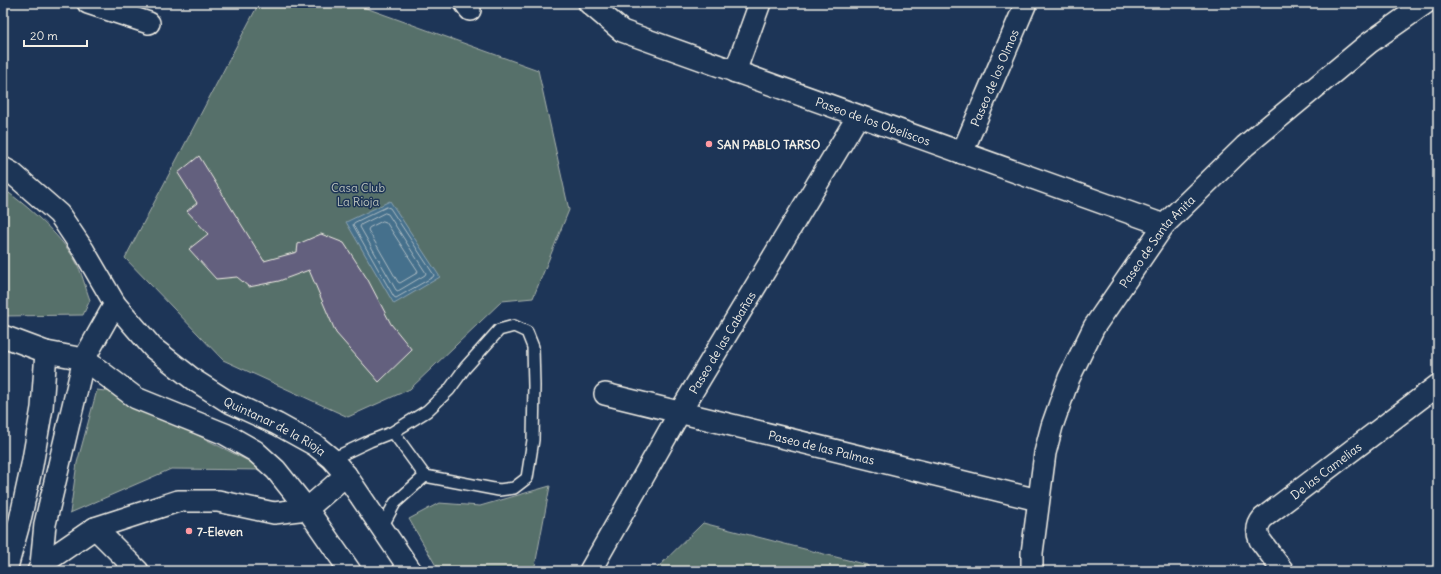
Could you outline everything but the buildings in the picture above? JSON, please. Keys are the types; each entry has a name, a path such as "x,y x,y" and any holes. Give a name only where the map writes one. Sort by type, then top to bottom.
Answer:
{"street":[{"path":"88,3 149,23"},
{"name":"Paseo de los Obeliscos","path":"589,3 622,31 1164,225"},
{"path":"735,72 760,3"},
{"name":"Paseo de los Olmos","path":"962,153 1026,3"},
{"name":"Paseo de Santa Anita","path":"1032,571 1032,553 1045,453 1052,426 1070,378 1094,327 1164,225 1245,146 1369,43 1426,3"},
{"name":"Paseo de las Cabañas","path":"590,571 680,412 858,116"},
{"name":"Quintanar de la Rioja","path":"3,168 12,173 59,214 84,251 115,304 153,348 194,380 226,401 277,424 316,445 332,459 346,475 411,571"},
{"path":"40,568 45,524 84,359 115,304"},
{"path":"3,336 46,352 84,359 136,398 226,434 255,451 276,470 307,509 350,571"},
{"path":"6,571 20,520 36,443 42,408 46,352"},
{"name":"De las Camelias","path":"1283,571 1260,540 1257,528 1259,522 1438,385"},
{"name":"Paseo de las Palmas","path":"605,394 1038,500"},
{"path":"40,568 95,528 178,501 218,501 274,513 307,509 346,475"},
{"path":"95,528 138,571"}],"lane":[{"path":"332,459 393,432 427,411 449,390 465,368 499,330 514,326 527,332 533,347 534,386 532,440 527,478 514,488 499,490 425,476 393,432"},
{"path":"382,527 395,504 425,476"}],"green space":[{"name":"Casa Club La Rioja","path":"259,3 352,3 538,70 569,210 533,298 502,301 410,389 348,417 223,360 125,258"},
{"path":"3,189 22,203 42,221 61,241 75,260 82,275 90,300 83,315 3,316"},
{"path":"97,390 113,392 266,470 171,469 70,513 77,463"},
{"path":"550,486 534,571 439,571 409,519 439,503 480,506"},
{"path":"703,523 867,565 871,571 654,571"}],"water":[{"path":"390,201 440,277 394,304 346,222"}],"place":[{"name":"SAN PABLO TARSO","path":"709,144"},
{"name":"7-Eleven","path":"189,531"}]}
